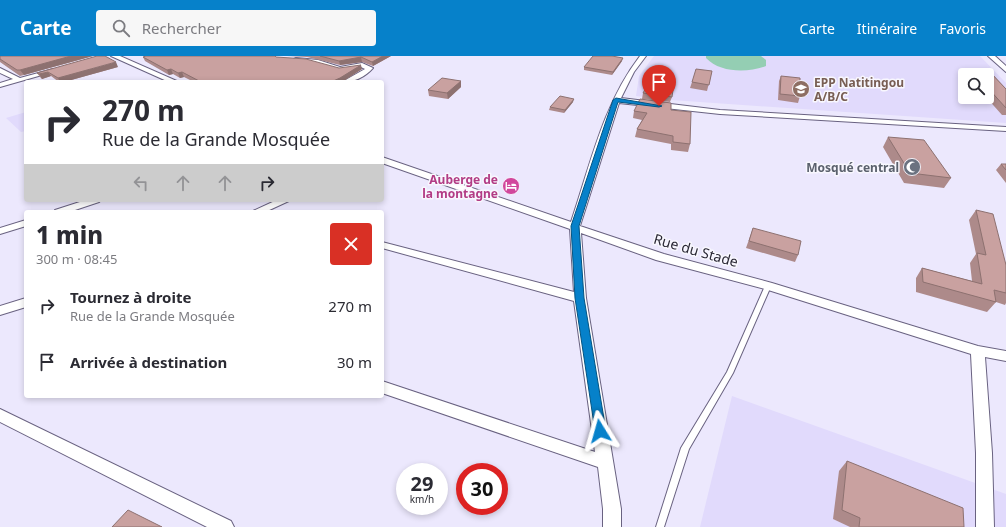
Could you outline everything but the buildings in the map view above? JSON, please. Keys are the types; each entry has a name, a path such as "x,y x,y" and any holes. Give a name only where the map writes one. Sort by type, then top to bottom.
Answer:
{"street":[{"path":"114,56 170,80"},
{"path":"612,527 612,509 580,298 575,226 616,100 631,72 643,56"},
{"path":"991,56 1006,70"},
{"path":"291,60 318,62 340,69 362,65 370,68 364,73 350,80"},
{"path":"0,85 62,68"},
{"path":"0,70 18,80"},
{"path":"616,100 727,112 1006,129"},
{"name":"Rue du Stade","path":"384,162 575,226 660,257 768,286 978,351 1006,356"},
{"path":"65,210 90,202"},
{"path":"264,210 282,202"},
{"path":"0,231 24,224"},
{"path":"384,246 580,298"},
{"path":"0,311 24,303"},
{"path":"978,351 984,453 985,527"},
{"path":"384,388 605,462"},
{"path":"0,415 225,527"}],"lane":[{"path":"660,527 685,448 730,373 768,286"}],"shaded area":[{"name":"EPP Natitingou A/B/C","path":"654,56 980,56 992,68 958,68 958,104 994,104 994,71 1006,83 1006,123 671,100 636,96 639,76"},
{"path":"24,113 24,131 21,132 6,118"},
{"path":"732,396 1006,494 1006,527 700,527"}],"green space":[{"path":"706,56 761,56 766,60 766,66 751,70 726,69 712,63 706,58"}],"place":[{"name":"EPP Natitingou A/B/C","path":"801,89"},
{"name":"Mosqué central","path":"912,167"},
{"name":"Auberge de la montagne","path":"511,186"}],"route":[{"path":"600,431 580,298 575,226 616,100 659,106"}]}
